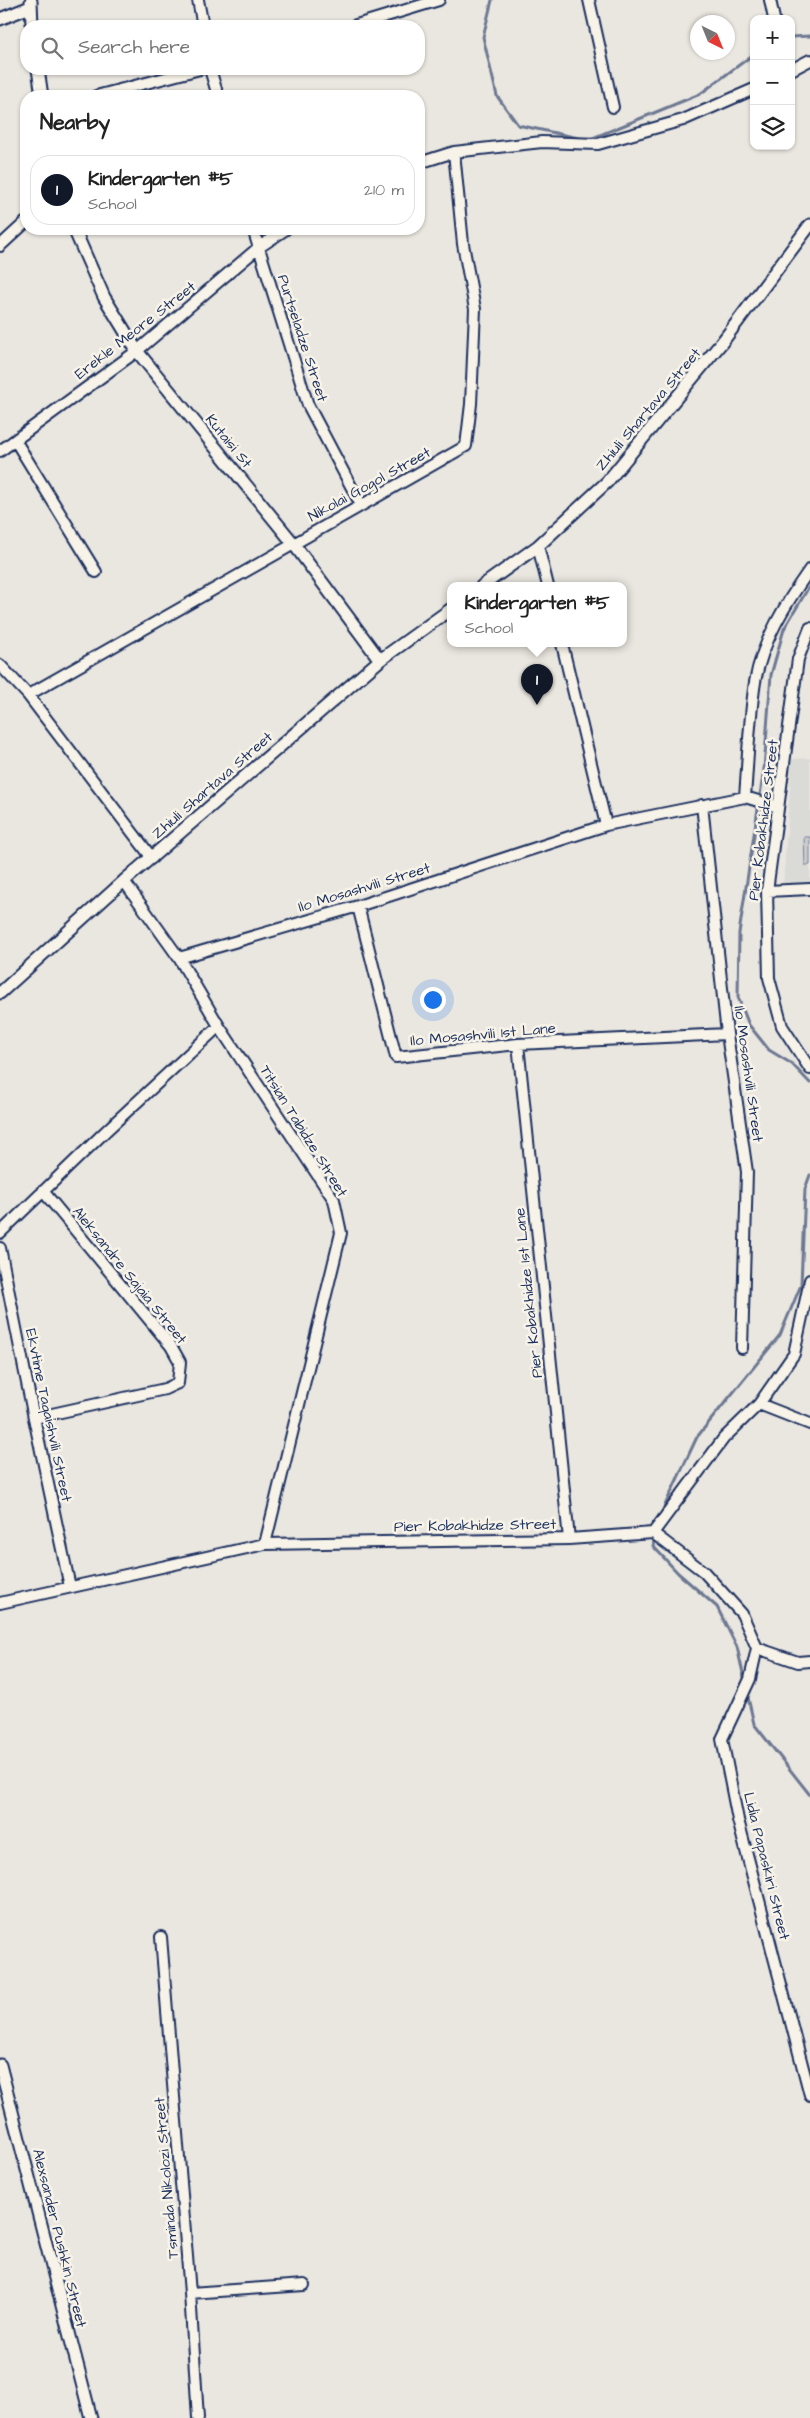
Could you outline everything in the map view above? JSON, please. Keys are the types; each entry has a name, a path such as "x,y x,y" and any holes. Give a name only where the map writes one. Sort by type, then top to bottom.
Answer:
{"street":[{"path":"198,0 202,20"},
{"path":"373,20 439,0"},
{"path":"589,0 613,107"},
{"path":"770,0 773,15"},
{"path":"0,19 30,3 31,20"},
{"path":"795,68 810,60"},
{"path":"39,75 41,90"},
{"path":"119,90 177,75"},
{"path":"212,75 216,90"},
{"path":"425,161 454,152 542,142 598,144 683,120 750,90"},
{"name":"Nikolai Gogol Street","path":"28,695 361,505 461,451 468,440 475,309 463,244 454,152"},
{"name":"Zhiuli Shartava Street","path":"488,582 538,546 607,482 724,341 810,225"},
{"path":"0,246 20,228"},
{"name":"Kutaisi St","path":"77,235 104,297 137,351 293,544 380,660"},
{"name":"Purtseladze Street","path":"255,235 308,405 361,505"},
{"name":"Erekle Meore Street","path":"0,450 137,351 258,248 277,235"},
{"path":"15,440 96,572"},
{"path":"538,546 547,582"},
{"path":"778,806 747,797 755,681 768,641 786,603 810,569"},
{"name":"Zhiuli Shartava Street","path":"0,993 124,881 380,660 447,612"},
{"name":"Pier Kobakhidze Street","path":"810,628 798,659 767,891 769,978 782,1026 810,1069"},
{"path":"563,647 606,825"},
{"path":"0,666 28,695 152,858"},
{"name":"Ilo Mosashvili Street","path":"179,958 358,906 606,825 747,797"},
{"name":"Ilo Mosashvili Street","path":"702,805 727,1034 747,1172 742,1348"},
{"name":"Titsian Tabidze Street","path":"124,881 179,958 219,1026 334,1200 342,1233 265,1544"},
{"path":"767,891 810,890"},
{"name":"Ilo Mosashvili 1st Lane","path":"358,906 396,1056 518,1044 727,1034"},
{"path":"0,1233 219,1026"},
{"name":"Pier Kobakhidze 1st Lane","path":"518,1044 569,1538"},
{"name":"Aleksandre Sajaia Street","path":"34,1418 165,1389 178,1383 180,1362 171,1346 43,1192"},
{"name":"Ekvtime Taqaishvili Street","path":"0,1248 4,1292 34,1418 70,1587"},
{"path":"810,1280 794,1354 759,1404 724,1438 653,1533 704,1572 742,1614 757,1648 798,1662 810,1661"},
{"path":"759,1404 810,1424"},
{"name":"Pier Kobakhidze Street","path":"0,1602 265,1544 569,1538 653,1533"},
{"name":"Lidia Papaskiri Street","path":"757,1648 750,1679 722,1739 738,1820 810,2095"},
{"name":"Tsminda Nikolozi Street","path":"161,1937 190,2293 198,2418"},
{"name":"Alexsander Pushkin Street","path":"0,2064 91,2418"},
{"path":"190,2293 304,2285"}],"shaded area":[{"path":"810,758 810,886 783,887 792,759"},
{"path":"804,837 810,837 810,865 805,865"}],"waterway":[{"path":"492,0 483,37 497,96 518,125 588,140 700,94 750,57"},
{"path":"795,37 810,36"},
{"path":"810,585 784,629 771,675 764,769 739,933 738,997 749,1025 769,1050 792,1064 810,1083"},
{"path":"660,1516 697,1437 780,1335 801,1285 805,1189 810,1175"},
{"path":"655,1537 653,1546 678,1573 717,1607 737,1647 745,1682"},
{"path":"747,1693 754,1724 810,1795"}],"place":[{"name":"Kindergarten #5","path":"537,705"}]}
